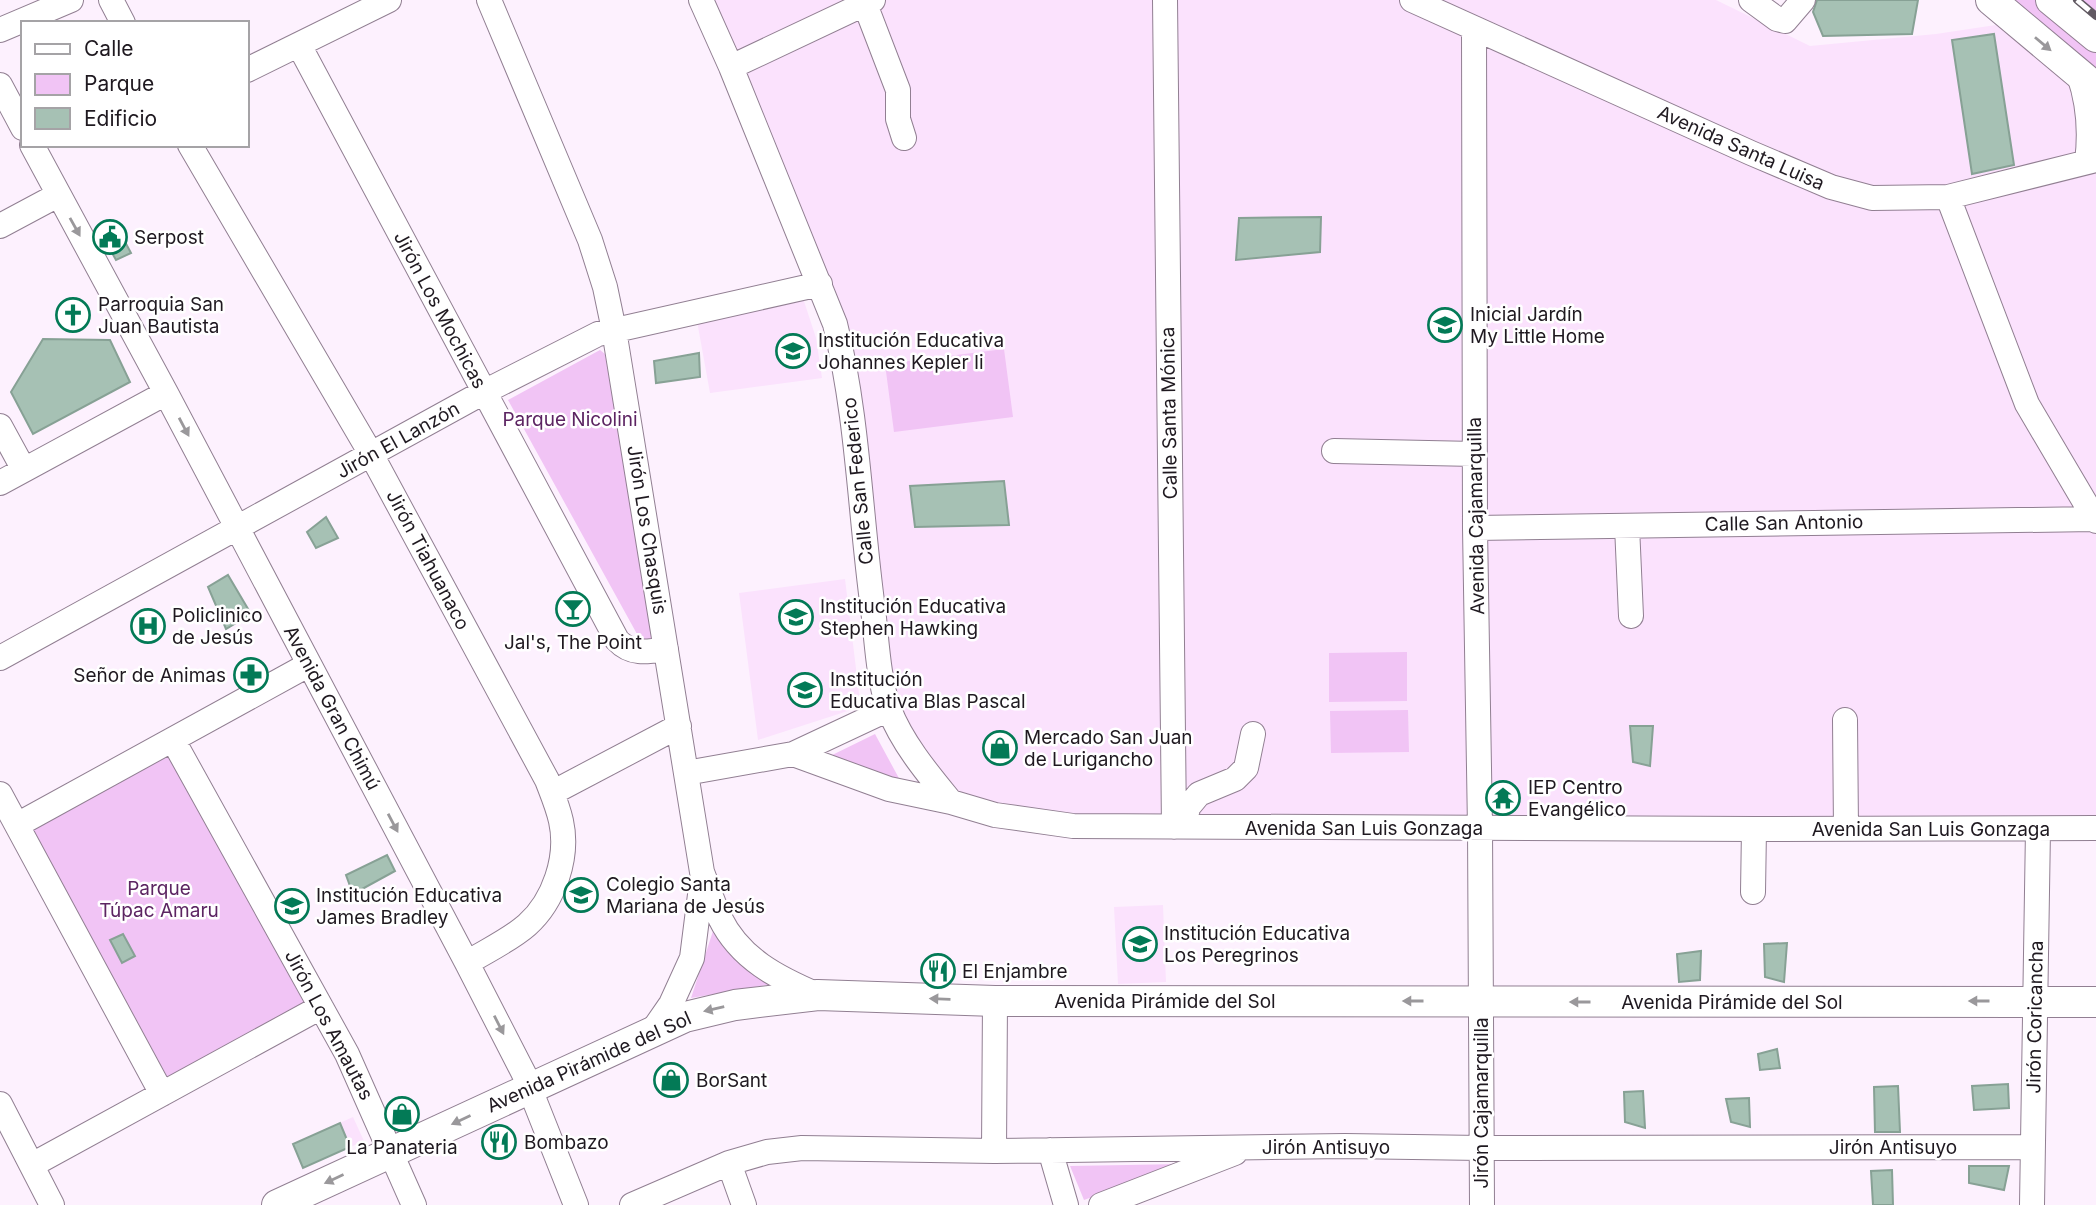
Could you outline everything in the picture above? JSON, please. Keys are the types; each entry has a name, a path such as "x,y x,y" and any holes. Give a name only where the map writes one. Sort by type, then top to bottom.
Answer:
{"main road":[{"path":"1992,0 2088,81"},
{"path":"2051,0 2096,37"},
{"name":"Avenida Pirámide del Sol","path":"277,1205 685,1017 722,1007 818,995 995,1001 2096,1002"}],"street":[{"path":"21,21 71,0"},
{"path":"111,0 122,21"},
{"path":"248,70 389,0"},
{"name":"Jirón Los Chasquis","path":"489,0 590,240 605,287 702,872 720,919 736,944 780,978 818,995"},
{"name":"Calle San Federico","path":"701,0 731,67 835,324 845,365 881,674 890,709 914,753 951,802"},
{"name":"Calle Santa Mónica","path":"1165,0 1178,827"},
{"name":"Avenida Santa Luisa","path":"1412,0 1474,30 1831,187 1872,198 1948,197 2091,161 2088,81"},
{"path":"1751,0 1780,21 1789,18 1803,0"},
{"path":"731,67 869,2 898,90 896,108 904,138"},
{"path":"0,30 21,21"},
{"name":"Avenida Cajamarquilla","path":"1474,30 1475,528 1481,1002"},
{"name":"Jirón Los Mochicas","path":"299,44 617,640 623,646 639,652 666,649"},
{"path":"0,85 21,124"},
{"name":"Avenida Gran Chimú","path":"33,147 467,963 530,1088 576,1205"},
{"name":"Jirón Tiahuanaco","path":"191,147 371,454 552,793 561,823 563,847 559,870 542,910 525,927 467,963"},
{"path":"0,226 58,195"},
{"path":"1948,197 2027,404 2095,520"},
{"name":"Jirón El Lanzón","path":"0,658 484,392 598,334 820,284"},
{"path":"0,483 166,393"},
{"path":"0,426 24,470"},
{"path":"1334,451 1475,454"},
{"name":"Calle San Antonio","path":"1475,528 2095,520"},
{"path":"1627,526 1631,616"},
{"path":"16,825 308,665"},
{"path":"686,773 793,754 890,709"},
{"path":"1845,720 1846,828"},
{"path":"552,793 679,726"},
{"path":"1178,827 1199,794 1235,779 1246,768 1253,734"},
{"name":"Jirón Los Amautas","path":"173,740 352,1065 414,1205"},
{"name":"Avenida San Luis Gonzaga","path":"793,754 889,789 951,802 995,815 1073,826 2096,828"},
{"path":"0,794 162,1094"},
{"path":"1753,892 1754,829"},
{"name":"Jirón Coricancha","path":"2032,1205 2038,829"},
{"name":"Jirón Los Chasquis","path":"653,1031 671,1004 692,958 702,872"},
{"path":"994,1151 995,1001"},
{"name":"Jirón Cajamarquilla","path":"1481,1002 1482,1205"},
{"path":"32,1165 321,1007"},
{"path":"0,1104 52,1205"},
{"name":"Jirón Antisuyo","path":"632,1205 729,1163 767,1152 802,1148 994,1151 2032,1147"},
{"path":"1101,1205 1249,1148"},
{"path":"1050,1150 1066,1205"},
{"path":"729,1163 744,1205"}],"shaded area":[{"path":"699,0 1716,0 1810,46 1936,34 2009,23 2096,99 2096,831 1080,831 957,798 880,701 832,323"},
{"path":"802,295 816,338 822,378 710,393 697,321"},
{"path":"845,579 860,701 854,709 758,740 739,593"},
{"name":"Institución Educativa Los Peregrinos","path":"1163,905 1166,982 1118,984 1114,907"},
{"path":"353,1117 364,1141 303,1168 293,1144"}],"green space":[{"path":"2009,0 2035,0 2096,49 2096,73"},
{"path":"2068,0 2096,0 2096,24"},
{"path":"1004,349 1013,417 894,432 885,364"},
{"name":"Parque Nicolini","path":"600,350 605,354 653,632 651,639 643,642 508,400"},
{"path":"1407,652 1407,701 1329,702 1329,653"},
{"path":"1408,710 1409,752 1331,753 1330,711"},
{"path":"875,734 901,782 824,759"},
{"name":"Parque Túpac Amaru","path":"168,752 305,1005 169,1080 31,827"},
{"path":"715,925 772,984 691,998"},
{"path":"1183,1164 1084,1200 1070,1166"}],"building":[{"path":"1817,0 1918,0 1912,34 1823,36 1813,12"},
{"path":"1994,34 2014,165 1972,174 1952,40"},
{"path":"1321,217 1320,252 1236,260 1239,218"},
{"path":"116,225 131,253 116,260 101,233"},
{"path":"43,339 110,340 130,382 33,434 11,392"},
{"path":"699,353 700,377 656,383 654,361"},
{"path":"1004,481 1009,525 915,527 910,486"},
{"path":"326,517 338,538 316,548 307,532"},
{"path":"228,575 251,614 226,629 208,587"},
{"path":"1630,726 1653,726 1650,766 1633,762"},
{"path":"387,855 395,871 353,894 346,875"},
{"path":"123,934 135,956 122,963 110,940"},
{"path":"1787,943 1784,982 1765,977 1764,944"},
{"path":"1701,951 1700,980 1679,982 1677,954"},
{"path":"1777,1049 1780,1068 1760,1070 1758,1054"},
{"path":"2008,1084 2009,1108 1974,1110 1972,1086"},
{"path":"1898,1086 1900,1132 1875,1132 1874,1087"},
{"path":"1643,1091 1645,1128 1625,1122 1624,1092"},
{"path":"1749,1098 1750,1127 1731,1122 1726,1099"},
{"path":"340,1123 350,1147 303,1168 293,1144"},
{"path":"1969,1166 2009,1166 2004,1190 1969,1183"},
{"path":"1892,1170 1893,1205 1873,1205 1871,1171"}],"railway":[{"path":"2077,0 2096,16"}],"place":[{"name":"Serpost","path":"110,237"},
{"name":"Parroquia San Juan Bautista","path":"73,315"},
{"name":"Inicial Jardín My Little Home","path":"1445,325"},
{"name":"Institución Educativa Johannes Kepler Ii","path":"793,351"},
{"name":"Jal's, The Point","path":"573,609"},
{"name":"Institución Educativa Stephen Hawking","path":"796,617"},
{"name":"Policlinico de Jesús","path":"148,626"},
{"name":"Señor de Animas","path":"251,675"},
{"name":"Institución Educativa Blas Pascal","path":"805,690"},
{"name":"Mercado San Juan de Lurigancho","path":"1000,748"},
{"name":"IEP Centro Evangélico","path":"1503,798"},
{"name":"Colegio Santa Mariana de Jesús","path":"581,895"},
{"name":"Institución Educativa James Bradley","path":"292,906"},
{"name":"Institución Educativa Los Peregrinos","path":"1140,944"},
{"name":"El Enjambre","path":"938,971"},
{"name":"BorSant","path":"671,1080"},
{"name":"La Panateria","path":"402,1114"},
{"name":"Bombazo","path":"499,1142"}]}
